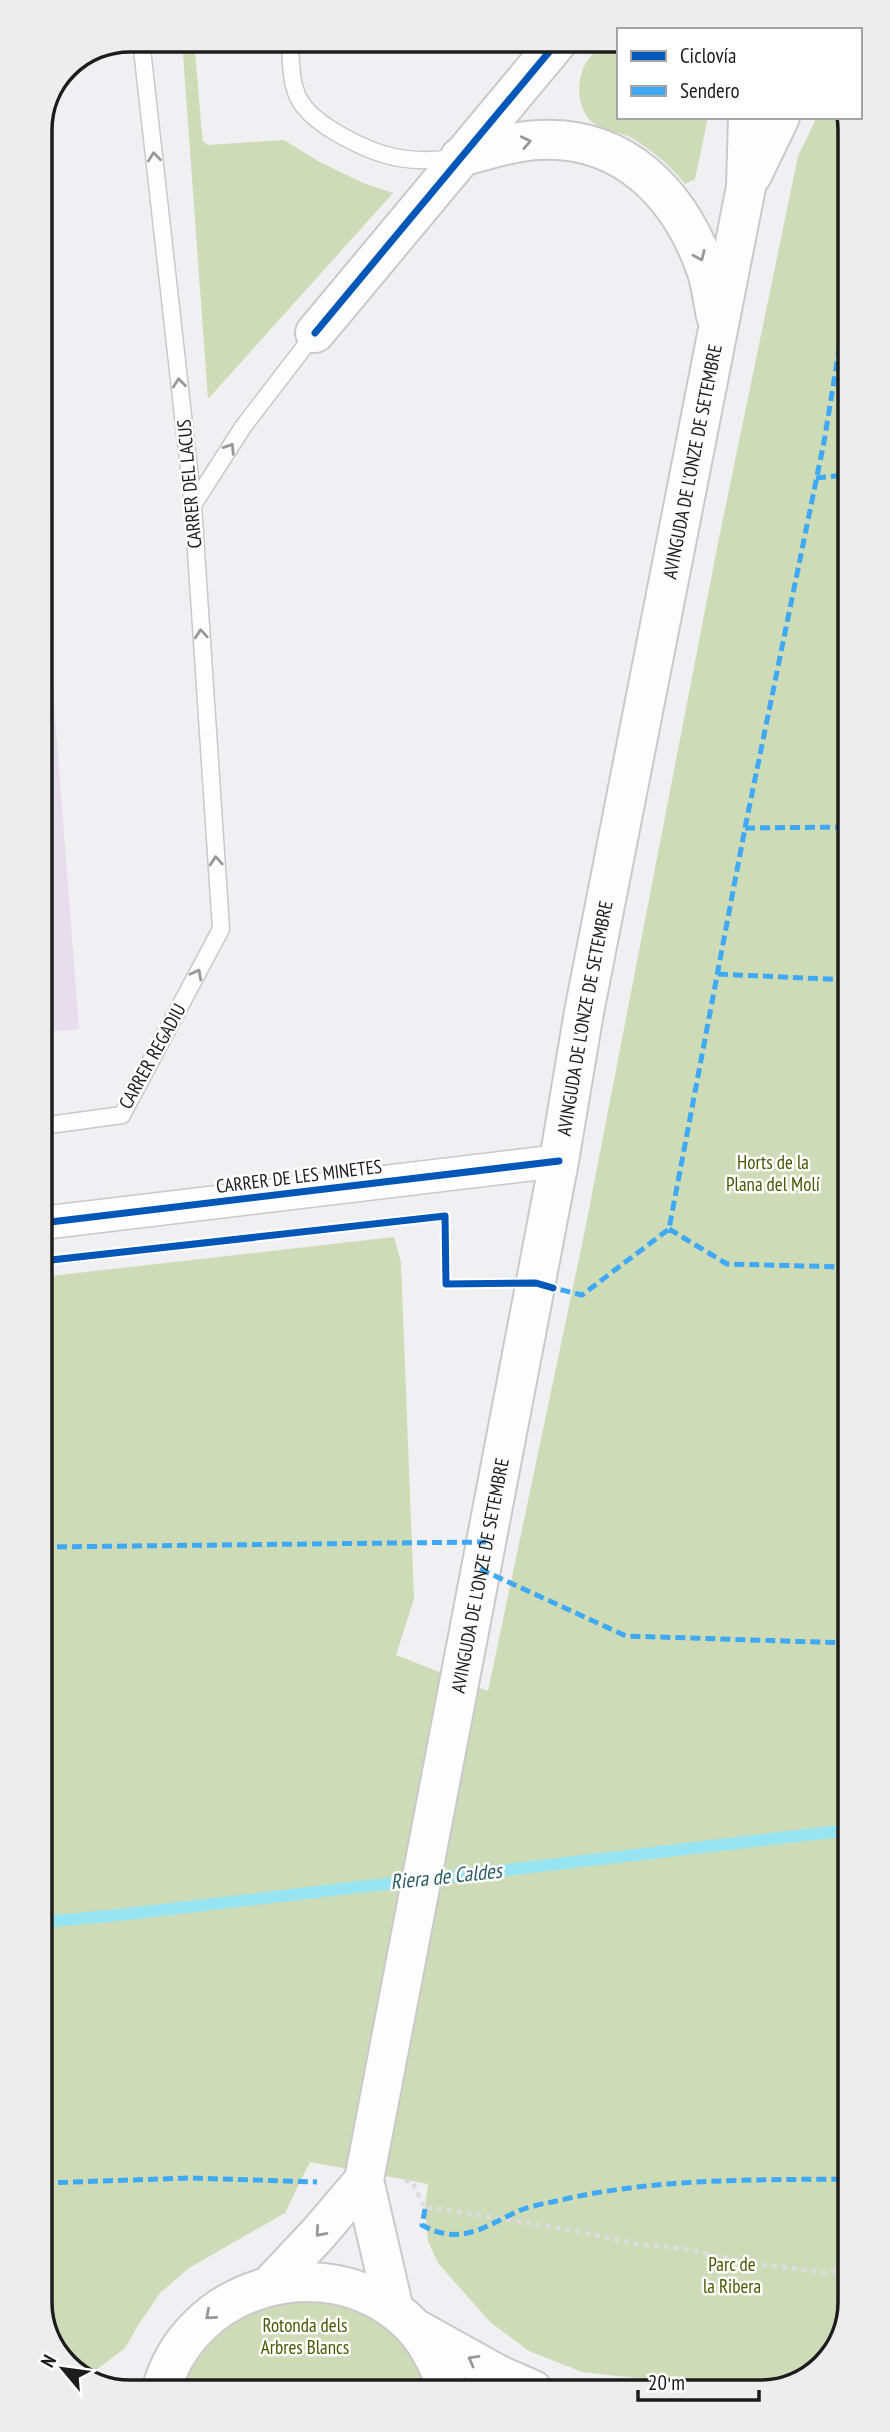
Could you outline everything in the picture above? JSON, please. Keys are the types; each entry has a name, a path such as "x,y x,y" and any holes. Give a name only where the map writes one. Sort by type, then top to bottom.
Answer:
{"main road":[{"path":"315,333 548,53"},
{"name":"AVINGUDA DE L'ONZE DE SETEMBRE","path":"404,2319 364,2180 559,1161 584,1012 720,332 746,187 748,119"},
{"name":"AVINGUDA DE L'ONZE DE SETEMBRE","path":"746,187 779,119"},
{"path":"460,157 536,140 571,141 605,148 635,165 665,196 687,227 707,271 720,332"},
{"name":"AVINGUDA DE L'ONZE DE SETEMBRE","path":"270,2285 364,2180"},
{"path":"159,2379 191,2334 219,2308 243,2294 270,2285 296,2281 348,2287 372,2296 404,2319 509,2380"},
{"path":"404,2319 438,2361 444,2380"}],"street":[{"name":"CARRER DE LES MINETES","path":"52,1222 559,1161"}],"lane":[{"name":"CARRER DEL LACUS","path":"142,52 193,505 221,929"},
{"path":"291,52 298,98 312,115 339,134 397,158 430,161 460,157"},
{"path":"193,505 243,427 315,333"},
{"name":"CARRER REGADIU","path":"53,1125 122,1115 221,929"}],"path":[{"path":"364,2180 412,2181 425,2209 433,2208 570,2230 744,2262 826,2273 838,2271"}],"green space":[{"path":"183,52 195,52 202,134 203,141 208,145 284,140 318,161 363,183 393,193 208,399"},
{"path":"594,53 617,53 617,119 708,119 695,179 685,184 647,148 628,136 596,125 589,119 581,104 579,86 587,61"},
{"path":"816,119 837,119 838,2301 833,2326 815,2357 789,2374 769,2379 652,2380 582,2372 529,2351 490,2322 438,2263 428,2241 425,2209 428,2184 310,2162 285,2213 189,2268 160,2293 125,2348 98,2369 98,2334 60,2334 52,2301 52,1276 394,1237 401,1263 414,1599 396,1655 488,1691 585,1230 718,543 798,156"},
{"name":"Rotonda dels Arbres Blancs","path":"348,2287 438,2379 169,2379 219,2308"}],"building":[{"path":"53,687 79,1029 53,1031"}],"waterway":[{"name":"Riera de Caldes","path":"52,1921 838,1831"}],"marked path":[{"path":"546,1286 582,1295 669,1229 745,828 824,442 838,356"},
{"path":"816,478 838,476"},
{"path":"745,828 838,827"},
{"path":"718,974 838,980"},
{"path":"669,1229 727,1264 838,1267"},
{"path":"52,1547 486,1542"},
{"path":"480,1569 626,1636 838,1643"},
{"path":"52,2183 189,2178 317,2182"},
{"path":"425,2209 422,2225 435,2231 459,2234 482,2229 534,2206 626,2188 700,2182 838,2179"}],"cycle path":[{"path":"315,333 548,53"},
{"path":"52,1222 559,1161"},
{"path":"52,1260 445,1216 446,1284 536,1283 553,1288"}],"park label":[{"name":"Horts de la Plana del Molí","path":"773,1173"},
{"name":"Parc de la Ribera","path":"732,2275"}]}
